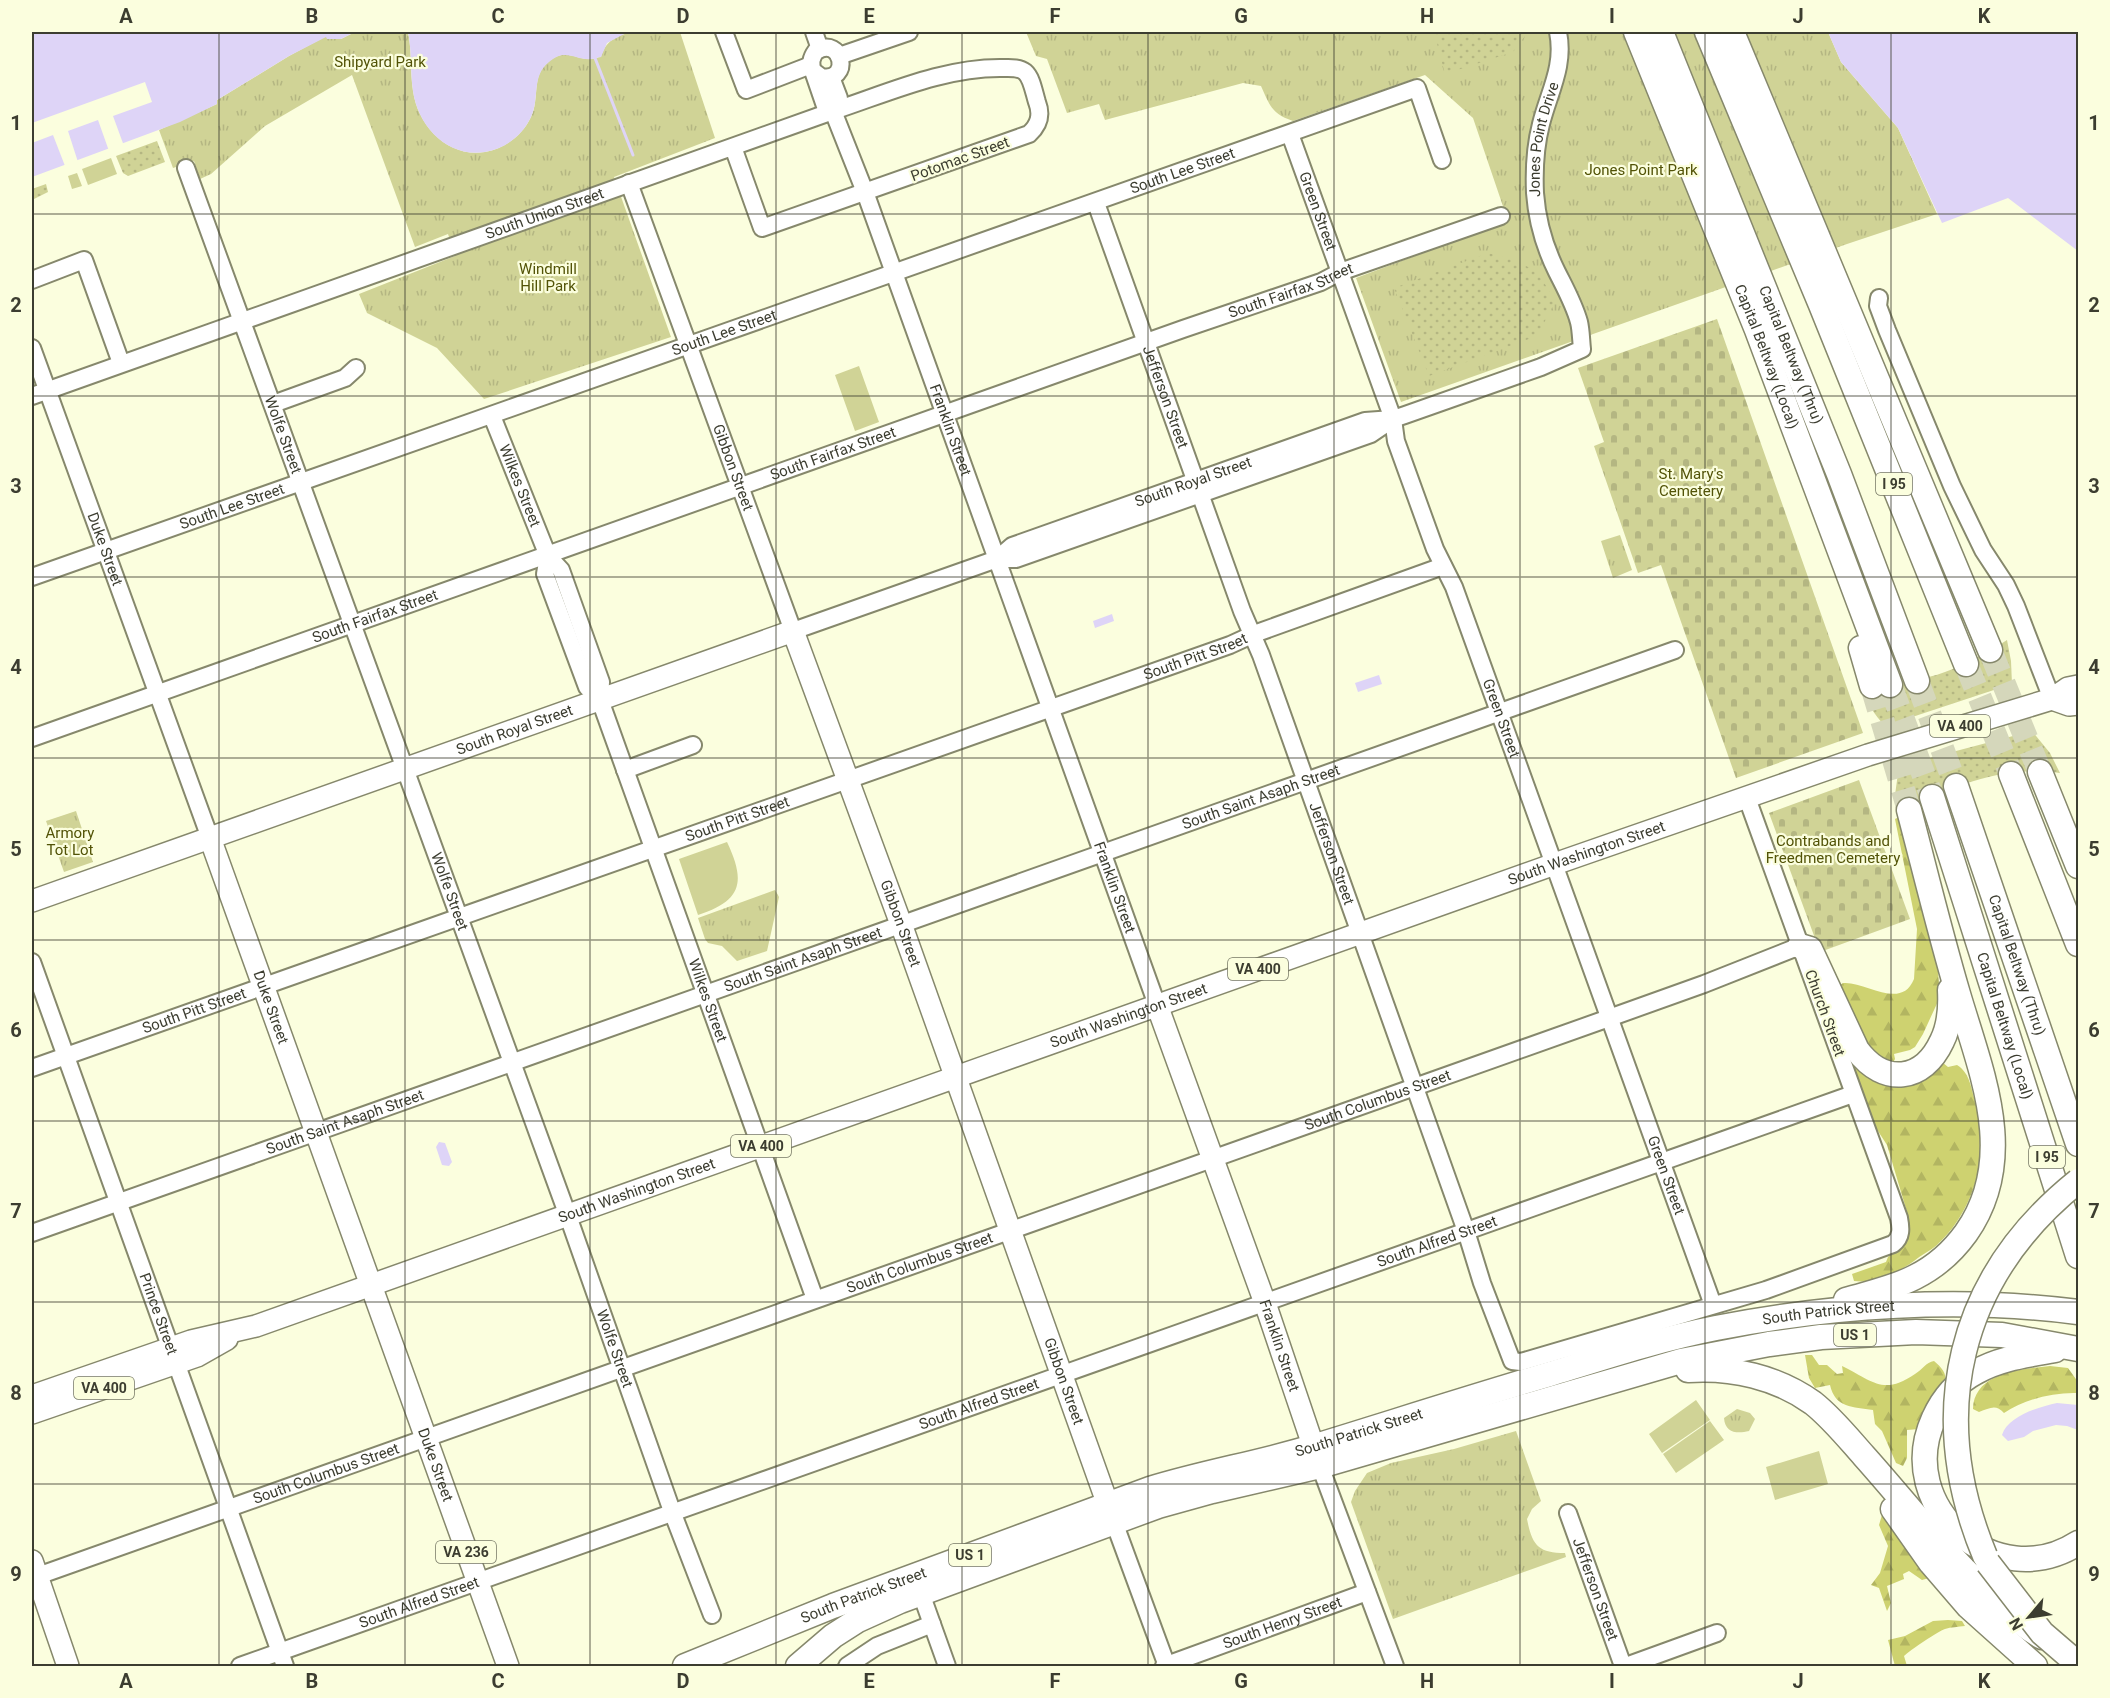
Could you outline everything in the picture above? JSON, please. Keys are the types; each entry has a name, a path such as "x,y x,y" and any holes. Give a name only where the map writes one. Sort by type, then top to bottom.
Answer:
{"highway":[{"name":"Capital Beltway (Local)","path":"1636,32 1768,326 1811,473 1881,686"},
{"name":"Capital Beltway (Thru)","path":"1661,32 1768,326 1839,474 1917,681"},
{"name":"I 95","path":"1707,32 1990,650"},
{"name":"I 95","path":"1732,32 1966,664"},
{"path":"2079,847 2040,772 2079,866"},
{"path":"2011,774 2078,941"},
{"name":"Capital Beltway (Thru)","path":"1956,786 2079,1144"},
{"name":"Capital Beltway (Local)","path":"1932,797 2079,1256"},
{"path":"1795,1315 1885,1289 1914,1278 1932,1266 1950,1251 1972,1223 1981,1206 1991,1174 1994,1142 1992,1118 1909,810"},
{"path":"1800,946 1810,949 1851,1039 1865,1060 1885,1074 1897,1075 1909,1073 1927,1063 1942,1041 1948,1025 1951,1003 1948,958"},
{"path":"2063,1666 2016,1614 2000,1590 1988,1563 1967,1506 1958,1462 1955,1412 1962,1360 1975,1314 1999,1268 2039,1217 2079,1181"},
{"name":"South Patrick Street","path":"685,1666 833,1606 918,1584 1111,1513 1158,1506 1212,1491 1614,1354 1715,1328 1795,1315 1905,1306 1966,1305 2068,1310"},
{"name":"South Patrick Street","path":"1316,1456 1691,1359 1769,1344 1821,1337 1880,1333 1956,1332 2002,1335 2074,1348"},
{"path":"2074,1348 2023,1356 1988,1366 1958,1384 1938,1409 1930,1427 1925,1446 1925,1465 1933,1498 1949,1525 1961,1536 1989,1552 2009,1557 2034,1558 2049,1556 2079,1543"},
{"path":"1643,1373 1696,1369 1754,1374 1812,1403 1840,1429 1931,1563 1975,1597 2079,1656"},
{"path":"1988,1563 2042,1633 2079,1664"},
{"name":"South Patrick Street","path":"798,1666 833,1636 918,1584"},
{"path":"1975,1597 2035,1666"},
{"path":"2030,1630 2079,1649"},
{"path":"709,1656 738,1666"}],"main road":[{"name":"South Royal Street","path":"32,902 794,632"},
{"name":"Gibbon Street","path":"794,632 901,924 1111,1513"},
{"name":"South Washington Street","path":"32,1396 174,1355 197,1356 241,1330 371,1286 1554,865 1868,755 2052,699 2068,688 2079,686"},
{"name":"South Washington Street","path":"2052,699 2069,705 2079,704"},
{"name":"Duke Street","path":"210,838 508,1666"},
{"name":"Franklin Street","path":"1157,1005 1266,1303 1316,1456"},
{"name":"South Washington Street","path":"32,1413 174,1355"},
{"path":"33,1572 68,1666"}],"street":[{"path":"724,32 746,90 812,68"},
{"path":"814,32 820,49"},
{"path":"839,56 909,32"},
{"name":"Jones Point Drive","path":"1558,32 1559,66 1537,144 1535,195 1545,243 1580,323 1582,349"},
{"path":"820,49 832,49 839,56 841,66 831,77 820,77 812,68 812,56 820,49"},
{"name":"Franklin Street","path":"812,68 825,106 833,111 865,192 1157,1005"},
{"name":"South Union Street","path":"39,393 833,111 950,72 1017,68 1025,72 1040,110"},
{"name":"Franklin Street","path":"831,77 839,98 833,111"},
{"name":"South Lee Street","path":"32,577 1417,88 1442,160"},
{"name":"Potomac Street","path":"733,147 762,228 1029,134 1036,127 1040,118 1040,110"},
{"name":"Green Street","path":"1290,134 1393,419 1396,441 1443,566 1454,588 1713,1305"},
{"name":"Wolfe Street","path":"186,168 460,916 673,1514 712,1615"},
{"name":"Gibbon Street","path":"629,183 794,632"},
{"name":"Jefferson Street","path":"1096,203 1242,611 1254,634 1466,1231 1482,1283 1512,1361 1521,1362"},
{"name":"South Fairfax Street","path":"32,738 1321,282 1340,272 1501,216"},
{"path":"32,280 84,260 122,363"},
{"path":"1879,298 1878,306 1887,330 1952,486 1983,550 2006,585 2016,606 2052,699"},
{"name":"Duke Street","path":"32,348 39,393 106,552 210,838"},
{"name":"South Royal Street","path":"794,632 997,559 1012,546 1198,488 1365,421 1393,419 1541,367 1582,349"},
{"path":"273,404 345,378 356,368"},
{"name":"Wilkes Street","path":"492,416 548,556 561,570 565,580 601,682 600,700 815,1299"},
{"name":"South Pitt Street","path":"32,1068 1051,710 1443,566"},
{"name":"South Saint Asaph Street","path":"32,1233 1675,650"},
{"path":"625,770 693,745"},
{"name":"Church Street","path":"1747,798 1899,1218 1900,1229"},
{"name":"South Columbus Street","path":"33,1572 228,1507 1010,1231 1704,984 1800,946"},
{"name":"Prince Street","path":"32,962 283,1659"},
{"name":"South Alfred Street","path":"240,1666 283,1659 477,1582 1853,1094"},
{"name":"South Patrick Street","path":"1521,1362 1770,1288 1893,1244 1898,1240 1900,1229"},
{"name":"Franklin Street","path":"1316,1456 1395,1666"},
{"name":"Gibbon Street","path":"1111,1513 1166,1666"},
{"name":"Jefferson Street","path":"1568,1513 1624,1666"},
{"path":"918,1584 947,1666"},
{"name":"South Henry Street","path":"1166,1666 1367,1593"},
{"path":"847,1666 877,1646 932,1624"},
{"path":"1624,1666 1717,1633"}],"green space":[{"name":"Windmill Hill Park","path":"355,32 408,32 413,91 421,116 428,127 447,145 471,153 499,148 523,130 534,110 539,74 554,58 560,55 586,59 601,57 606,46 613,39 634,32 680,32 715,138 614,177 671,337 484,399 437,348 367,313 359,294 455,256 448,234 415,247 352,75 265,126 211,174 200,179 194,161 173,168 159,130 217,104 217,100 326,36 328,39 341,39"},
{"name":"Jones Point Park","path":"1026,32 1828,32 1841,62 1898,128 1937,214 1401,402 1356,278 1508,221 1473,118 1425,75 1293,121 1272,108 1261,86 1243,83 1105,120 1099,104 1067,113 1047,59 1036,56"},
{"path":"1434,32 1528,32 1513,52 1445,74"},
{"path":"157,141 165,162 128,176 123,173 116,156"},
{"path":"111,158 117,174 88,185 82,169"},
{"path":"77,173 82,186 72,189 68,176"},
{"path":"46,184 48,192 32,200 32,189"},
{"path":"1488,253 1529,267 1542,280 1555,302 1537,336 1429,376 1394,288"},
{"name":"St. Mary's Cemetery","path":"1717,319 1863,733 1736,778 1661,565 1638,573 1594,446 1604,442 1578,368"},
{"path":"859,366 879,422 855,431 835,375"},
{"path":"1620,535 1632,570 1613,578 1601,541"},
{"path":"2007,640 2012,684 1885,726 1871,708 1860,686 1902,683 1937,675 1971,661"},
{"path":"2032,731 2050,753 2060,773 2017,772 1976,780 1936,796 1899,817 1895,795 1899,766"},
{"name":"Contrabands and Freedmen Cemetery","path":"1859,780 1910,919 1820,952 1769,813"},
{"name":"Armory Tot Lot","path":"76,811 93,862 64,872 46,821"},
{"path":"1899,817 1938,971 1940,997 1915,1047 1894,1054 1895,1059 1892,1065 1875,1060 1839,986 1843,983 1852,984 1892,994 1901,993 1914,979 1917,929 1895,819"},
{"path":"727,842 737,868 736,888 732,896 724,903 698,915 679,859"},
{"path":"775,890 779,897 767,951 737,961 722,946 708,943 705,939 698,918"},
{"path":"1849,1062 1857,1068 1942,1062 1948,1067 1957,1065 1965,1072 1971,1086 1981,1140 1980,1159 1970,1197 1950,1231 1934,1247 1900,1270 1870,1281 1854,1281 1852,1274 1886,1262 1888,1257 1904,1244 1908,1227 1907,1212 1887,1145 1876,1128"},
{"path":"1805,1355 1812,1355 1819,1365 1827,1365 1837,1374 1843,1373 1842,1366 1870,1381 1886,1385 1904,1381 1926,1364 1934,1361 1941,1368 1946,1383 1919,1429 1907,1430 1907,1458 1903,1466 1896,1463 1882,1431 1875,1424 1873,1410 1846,1405 1832,1393 1830,1385 1815,1388 1809,1378"},
{"path":"2050,1366 2068,1368 2078,1382 2078,1393 2040,1397 2004,1413 1995,1408 1979,1412 1973,1409 1975,1397 1990,1380 2014,1371"},
{"path":"1696,1400 1710,1420 1662,1453 1649,1434"},
{"path":"1737,1409 1750,1413 1755,1419 1749,1431 1736,1432 1727,1427 1724,1418"},
{"path":"1710,1421 1724,1440 1676,1473 1663,1454"},
{"path":"1516,1431 1541,1501 1532,1509 1527,1519 1531,1535 1542,1549 1565,1553 1566,1557 1393,1619 1351,1502 1355,1491 1367,1473 1391,1463 1454,1449"},
{"path":"1819,1451 1828,1484 1775,1500 1766,1467"},
{"path":"1882,1515 1929,1578 1922,1580 1909,1571 1903,1574 1904,1579 1887,1586 1891,1603 1887,1611 1879,1588 1871,1585 1880,1573 1888,1546 1879,1525"},
{"path":"1933,1621 1962,1621 1965,1626 1942,1630 1904,1656 1907,1666 1895,1666 1888,1640 1905,1636"}],"shaded area":[{"path":"32,32 355,32 341,39 327,39 326,37 289,56 217,100 217,104 180,122 32,177"},
{"path":"408,32 628,32 607,43 601,57 586,59 560,55 549,62 540,74 534,110 523,130 500,148 471,153 447,145 428,128 421,117 413,91"},
{"path":"1828,32 2078,32 2078,251 2008,198 1942,223 1898,128 1841,62"},
{"path":"1112,614 1114,621 1095,628 1093,621"},
{"path":"1379,675 1382,684 1358,692 1355,683"},
{"path":"439,1142 445,1143 452,1162 449,1166 442,1165 436,1147"},
{"path":"2057,1403 2078,1405 2078,1430 2056,1425 2008,1441 2002,1435 2005,1428 2017,1418 2033,1410"}],"pier":[{"path":"145,82 152,102 113,116 124,146 109,151 98,120 68,131 78,162 65,166 53,135 32,143 32,123"}],"waterway":[{"path":"595,58 633,155"}],"tunnel":[{"path":"1990,650 2040,772"},
{"path":"1966,664 2011,774"},
{"path":"1917,681 1956,786"},
{"path":"1890,685 1932,797"},
{"path":"1872,686 1909,810"}],"park label":[{"name":"Shipyard Park","path":"380,62"}]}
